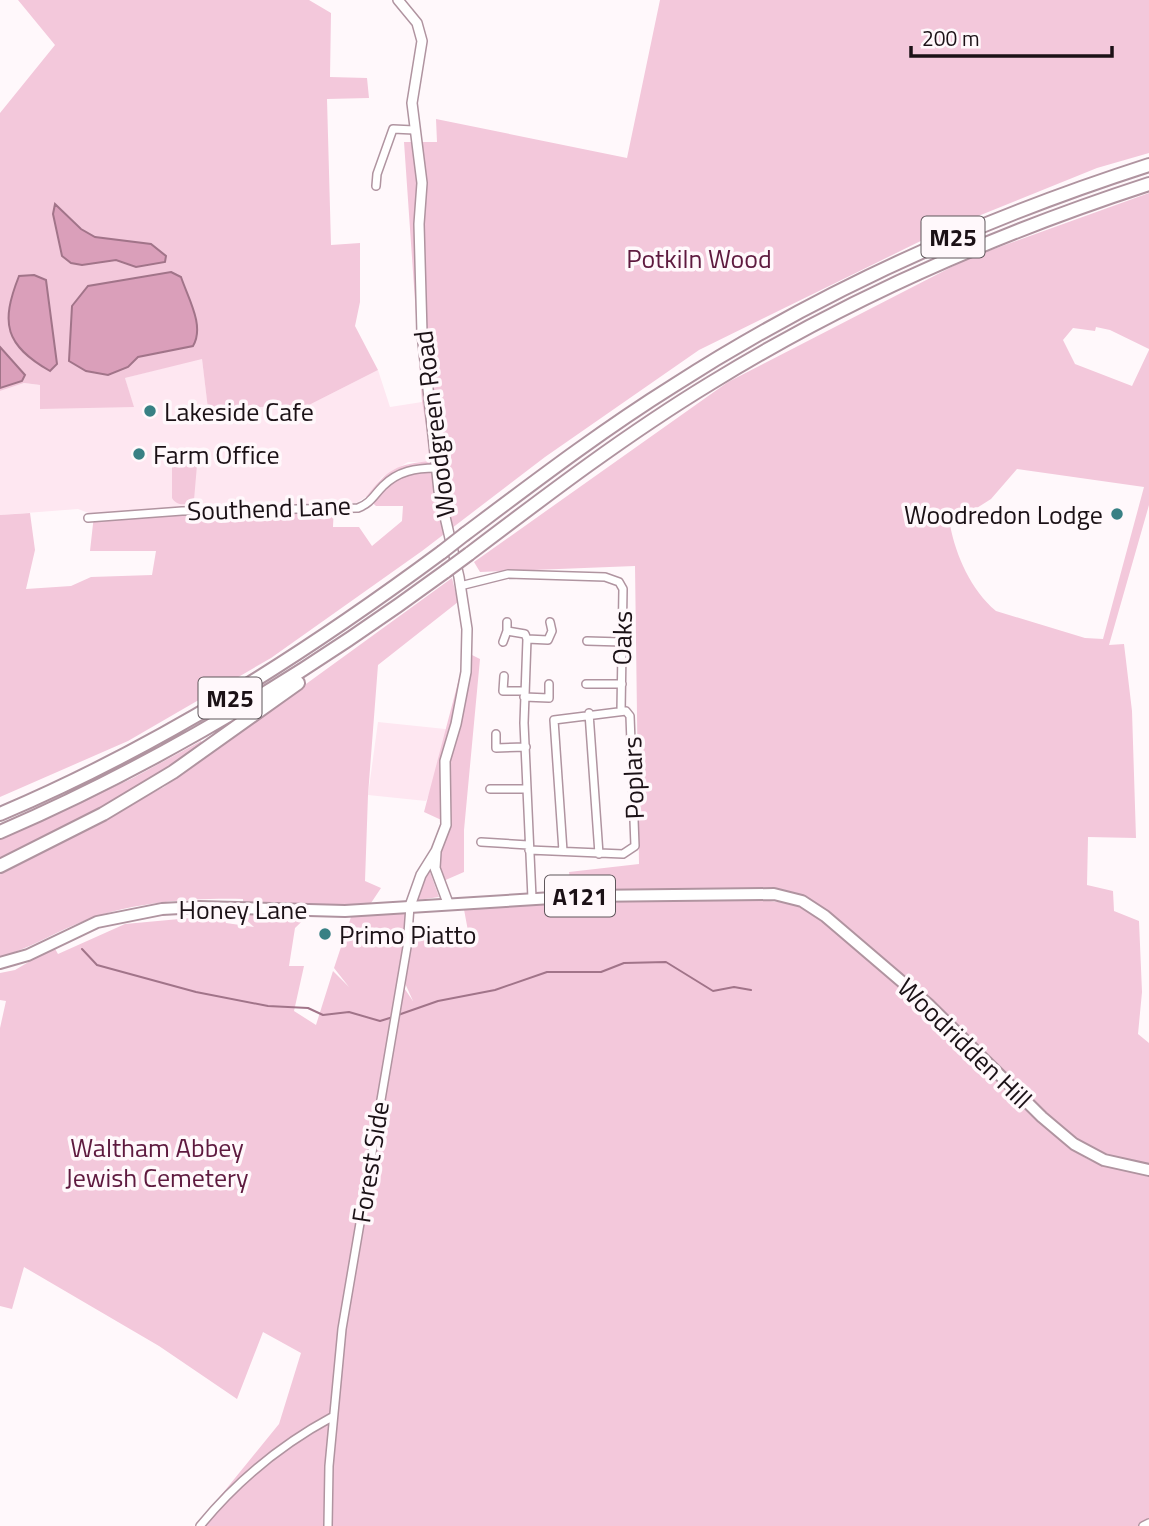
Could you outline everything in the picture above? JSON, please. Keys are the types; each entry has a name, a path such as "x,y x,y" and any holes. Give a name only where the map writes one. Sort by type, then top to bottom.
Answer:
{"highway":[{"name":"M25","path":"0,814 109,764 214,707 334,630 649,402 790,316 888,266 978,226 1149,165"},
{"name":"M25","path":"0,832 167,752 326,656 668,410 806,328 962,253 1149,184"},
{"name":"M25","path":"0,866 103,814 173,772 276,701 326,656"}],"main road":[{"name":"Honey Lane","path":"0,963 28,956 97,922 143,912 199,907 340,911 532,898 774,894 789,897"},
{"name":"Woodridden Hill","path":"789,897 802,901 825,916 897,977 1074,1144 1096,1157 1149,1170"}],"street":[{"name":"Woodgreen Road","path":"397,0 417,23 422,41 413,81 414,130 422,183 419,224 422,333 436,468 467,629 466,672 456,724 445,761 448,813 436,851 435,868 448,903"},
{"path":"376,186 377,174 393,129 414,130"},
{"name":"Southend Lane","path":"88,518 182,511 358,508 369,503 384,484 401,474 414,468 436,468"},
{"name":"Oaks","path":"460,586 508,574 605,578 619,582 624,589 621,711"},
{"path":"527,639 548,640 552,631 550,622"},
{"path":"503,642 507,626 525,634 527,639 524,723 532,898"},
{"path":"587,641 622,642"},
{"path":"504,676 503,691 549,698 549,684"},
{"path":"586,684 622,684"},
{"name":"Poplars","path":"563,851 555,720 589,713 621,711 630,716 635,846 623,853 599,853"},
{"path":"481,842 599,853 589,713"},
{"path":"496,734 496,748 526,747"},
{"path":"490,789 527,789"},
{"name":"Woodgreen Road","path":"410,906 421,875 436,851"},
{"name":"Forest Side","path":"328,1526 326,1513 332,1417 342,1329 407,947 410,906"},
{"path":"200,1526 231,1490 250,1474 332,1417"},
{"path":"1143,1526 1149,1522"}],"shaded area":[{"path":"55,204 81,229 95,237 151,244 166,256 165,262 136,267 116,260 82,265 71,263 62,256 53,214"},
{"path":"171,272 181,277 194,312 197,330 193,346 138,357 128,367 108,375 86,371 69,361 72,306 88,286"},
{"path":"34,275 46,280 57,364 50,371 24,352 10,332 10,307 19,276"},
{"path":"0,347 25,375 22,381 0,388"},
{"path":"202,358 208,408 309,405 378,370 390,407 422,402 432,462 408,462 382,477 366,497 356,503 94,515 78,509 0,515 0,391 24,383 40,385 40,408 133,406 125,378"},
{"path":"378,722 455,730 445,761 426,801 368,795"}],"green space":[{"path":"18,0 309,0 331,13 330,77 367,78 369,98 327,99 331,245 360,243 360,302 355,326 378,370 309,405 208,409 202,359 125,378 134,407 40,409 40,385 24,383 0,391 0,113 55,45"},
{"name":"Potkiln Wood","path":"660,0 1149,0 1149,153 1097,168 941,231 699,350 545,457 422,551 271,658 128,741 0,797 0,515 30,513 35,550 26,589 71,586 91,577 152,575 156,551 90,551 94,515 334,504 333,527 359,527 372,546 402,521 403,506 376,506 366,497 387,474 401,466 432,461 422,402 404,142 437,142 436,119 627,158"},
{"path":"1149,193 1149,349 1110,330 1096,327 1095,331 1073,328 1063,340 1075,364 1132,386 1149,350 1149,505 1109,645 1124,644 1132,711 1136,838 1088,837 1087,885 1113,891 1114,911 1139,921 1142,992 1138,1034 1149,1043 1149,1168 1098,1157 1055,1122 821,908 759,890 586,891 588,886 572,892 569,872 639,864 635,566 480,572 474,562 728,382 969,258","holes":["1017,469 1144,487 1103,639 1085,638 996,611 972,583 956,549 950,525 991,499"]},
{"path":"177,459 193,460 197,465 194,500 185,504 176,503 172,498 172,463"},
{"name":"Waltham Abbey Jewish Cemetery","path":"452,578 458,602 378,665 368,795 365,881 381,888 371,903 318,906 295,928 289,966 304,966 294,1011 316,1025 333,971 349,987 334,968 351,917 408,912 398,979 413,1001 404,981 413,935 468,931 463,904 738,898 791,903 815,914 942,1024 999,1084 1070,1149 1091,1161 1149,1177 1149,1526 196,1526 279,1424 301,1353 263,1332 237,1399 159,1346 24,1267 12,1309 0,1306 0,1028 6,1001 0,1000 0,973 15,970 54,947 58,954 125,924 223,915 226,923 254,927 243,917 243,899 160,903 98,916 0,957 0,872 164,787"},
{"path":"466,652 480,659 464,830 464,872 441,882 437,853 450,824 424,812"},
{"path":"201,741 205,746 156,778 79,821 0,860 0,838 131,779"},
{"path":"429,869 439,897 418,900 421,883"}],"waterway":[{"path":"82,949 97,965 196,992 268,1006 308,1008 323,1015 349,1012 380,1021 393,1017"},
{"path":"398,1015 438,1001 495,990 547,972 601,972 624,963 666,962 713,991 734,987 751,990"}],"place":[{"name":"Lakeside Cafe","path":"150,411"},
{"name":"Farm Office","path":"139,454"},
{"name":"Woodredon Lodge","path":"1117,514"},
{"name":"Primo Piatto","path":"325,934"}]}
